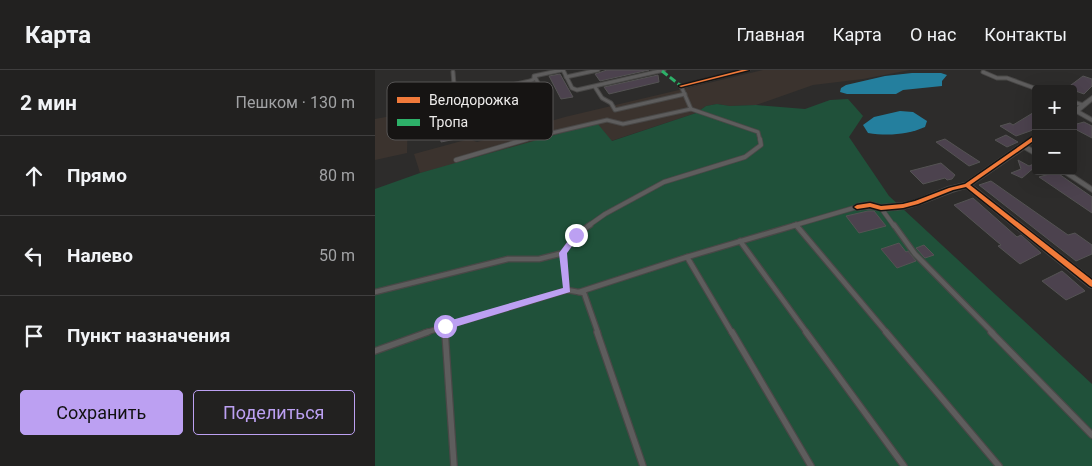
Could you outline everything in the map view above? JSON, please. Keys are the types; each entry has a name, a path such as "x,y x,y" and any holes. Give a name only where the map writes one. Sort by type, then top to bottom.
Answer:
{"street":[{"path":"681,86 747,70"},
{"path":"1077,110 1092,98"},
{"path":"1077,113 1092,120"},
{"path":"857,207 870,205 881,208 916,203 951,188 967,185 1032,140"},
{"path":"1023,146 1032,152"},
{"path":"1069,175 1092,190"},
{"path":"967,185 1092,284"}],"lane":[{"path":"530,81 535,77 563,70 574,90 664,70"},
{"path":"566,77 598,70"},
{"path":"453,72 454,82"},
{"path":"983,72 997,78 1007,78 1032,87"},
{"path":"535,77 538,82"},
{"path":"525,82 538,82"},
{"path":"595,86 602,98 611,103 615,110 685,94"},
{"path":"681,86 691,109"},
{"path":"1077,103 1083,105"},
{"path":"375,292 508,259 539,259 563,253 576,235 605,214 664,182 745,156 761,145 758,132 691,109 623,124 607,120 553,132"},
{"path":"456,160 521,140"},
{"path":"579,292 687,257 857,207"},
{"path":"881,208 915,254 1092,435"},
{"path":"796,225 999,466"},
{"path":"740,241 904,466"},
{"path":"563,253 567,290"},
{"path":"687,257 811,466"},
{"path":"375,351 445,326 567,290 584,293 643,466"},
{"path":"445,326 454,466"}],"shaded area":[{"path":"763,70 910,70 863,79 813,85 756,105 730,106 717,104 706,106 696,113 611,141 490,155 420,173 414,154 465,140 477,142 484,140 553,140 553,120"},
{"path":"387,117 387,140 407,140 407,153 375,160 375,119"}],"green space":[{"path":"848,99 863,116 849,137 889,196 1092,384 1092,466 375,466 375,189 420,173 537,140 553,140 553,135 597,123 612,141 696,113 706,106 717,104 730,106 756,105 805,109 830,100"}],"water":[{"path":"912,73 941,73 947,75 942,81 942,86 903,90 896,94 847,94 840,92 841,88 846,85 885,76"},
{"path":"900,111 913,112 927,121 925,127 904,133 882,134 868,133 863,125 874,117"}],"building":[{"path":"607,70 649,70 600,81 595,74"},
{"path":"560,74 573,97 561,99 549,76"},
{"path":"658,75 659,82 609,94 604,87"},
{"path":"1083,76 1092,79 1092,86 1084,94 1077,92 1077,85 1071,85"},
{"path":"1032,113 1032,130 1016,136 1000,126 1010,123 1013,125"},
{"path":"1084,122 1092,126 1092,138 1077,130 1077,124"},
{"path":"1006,135 1018,142 1007,147 995,140"},
{"path":"945,139 980,162 969,166 936,142"},
{"path":"1018,160 1029,166 1032,165 1032,169 1022,178 1011,173 1021,169"},
{"path":"941,163 955,175 952,179 947,180 945,178 923,184 910,171"},
{"path":"1060,175 1092,197 1092,213 1039,177"},
{"path":"991,181 1068,235 1075,233 1092,245 1092,254 1076,261 979,185"},
{"path":"973,198 1017,237 1021,235 1041,253 1020,264 998,246 1001,245 954,205"},
{"path":"874,211 886,226 859,233 846,216"},
{"path":"899,243 916,261 897,268 881,249"},
{"path":"924,245 934,255 925,258 916,248"},
{"path":"1062,271 1085,291 1066,300 1042,281"}],"marked path":[{"path":"662,71 681,86"}],"cycle path":[{"path":"681,86 747,70"},
{"path":"857,207 870,205 881,208 903,206 967,185 1032,140"},
{"path":"967,185 1092,284"}],"route":[{"path":"445,326 567,290 563,253 576,235"}]}
